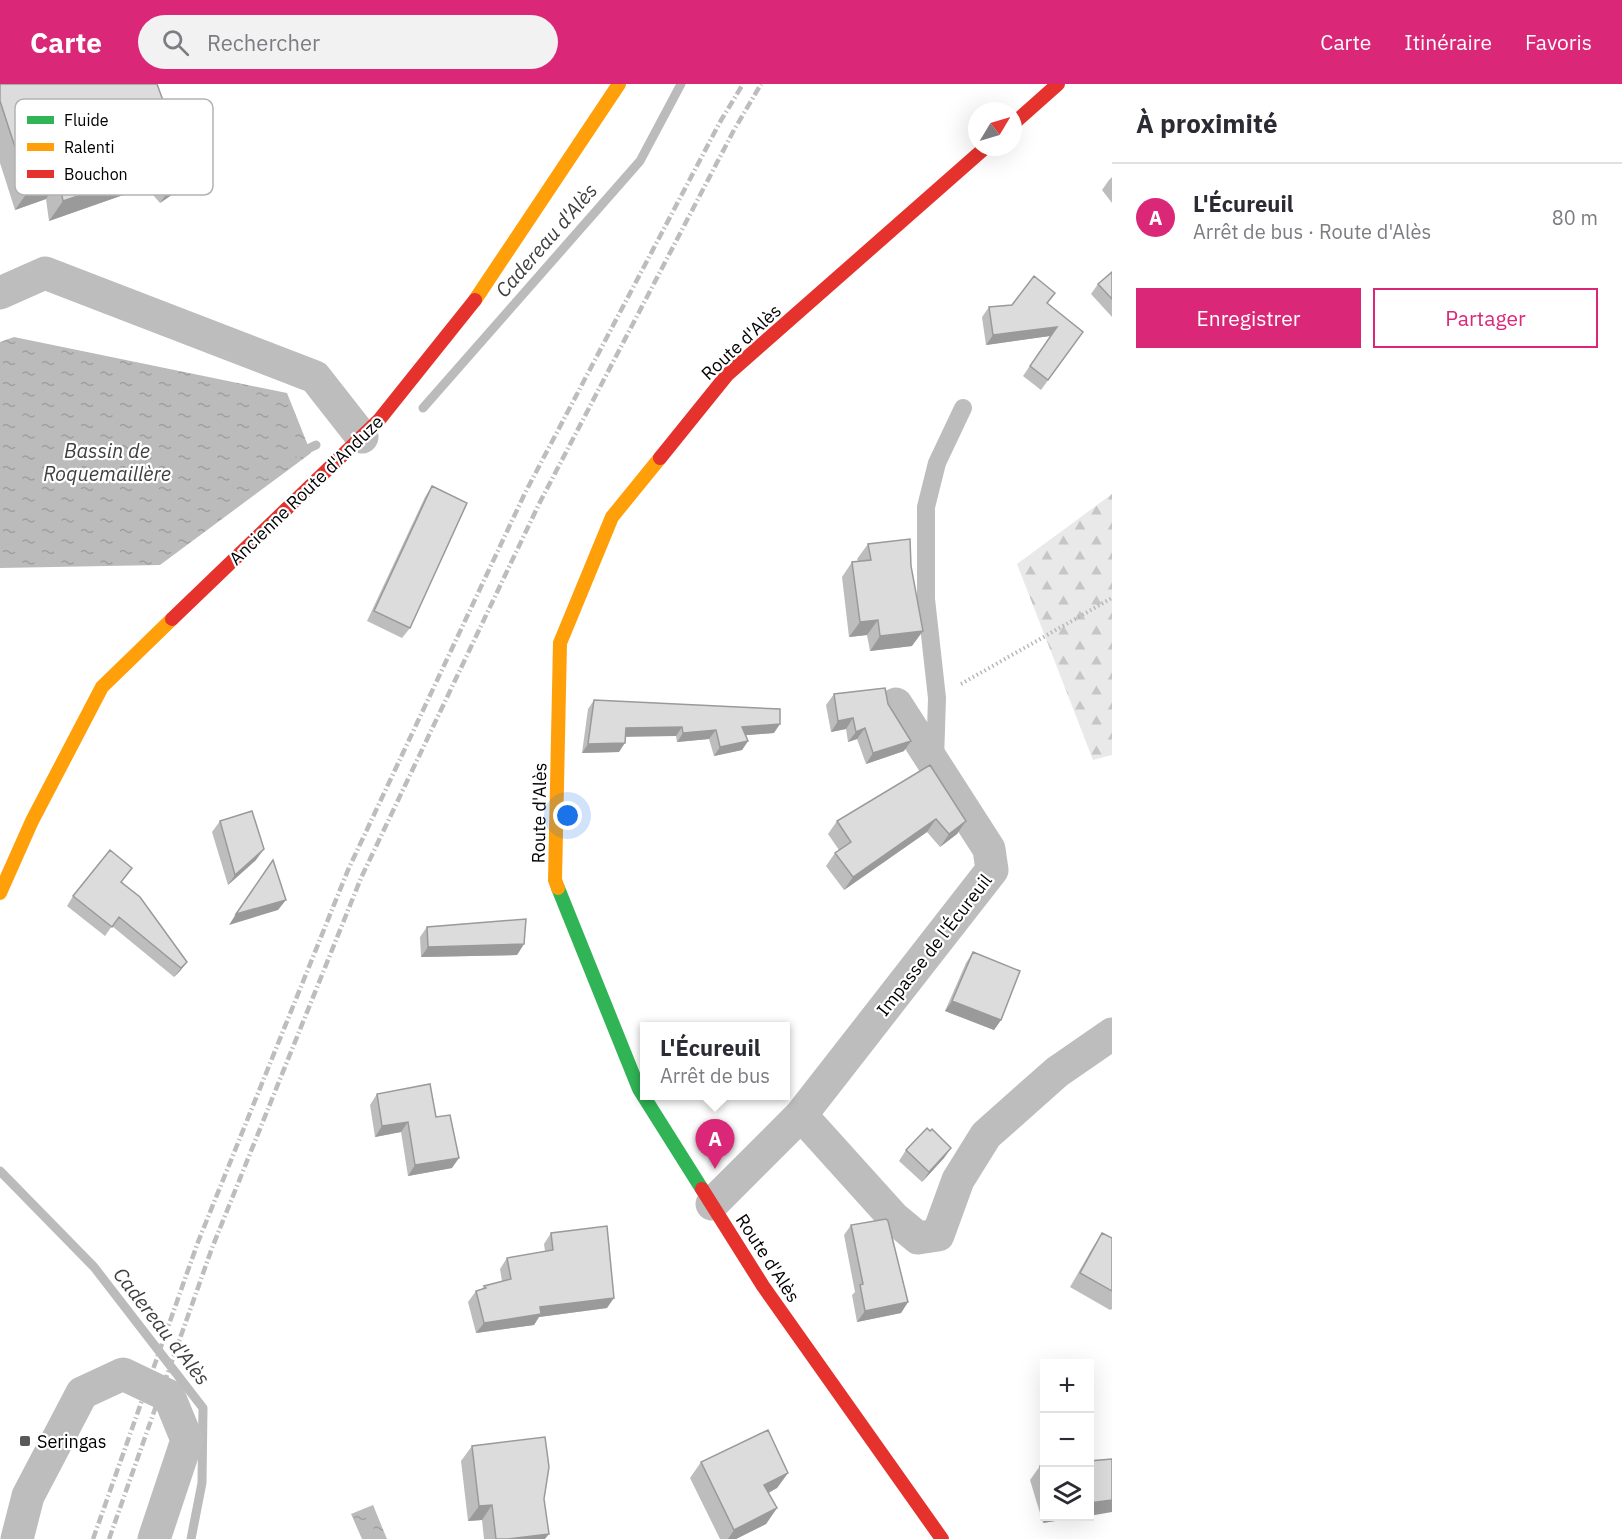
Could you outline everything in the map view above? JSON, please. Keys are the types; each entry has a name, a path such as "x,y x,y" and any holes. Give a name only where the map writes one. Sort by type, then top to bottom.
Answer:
{"main road":[{"name":"Ancienne Route d'Anduze","path":"0,893 32,821 102,687 379,420 479,295 620,84"},
{"path":"1022,116 1058,84"},
{"name":"Route d'Alès","path":"640,1091 555,880 560,643 612,518 727,375 976,156"},
{"name":"Route d'Alès","path":"646,1100 763,1286 939,1538"}],"street":[{"path":"0,292 45,273 315,377 362,437"},
{"name":"Impasse de l'Écureuil","path":"712,1204 801,1115 992,870 989,849 896,704"},
{"path":"801,1115 894,1218 918,1238 938,1235 958,1180 986,1136 1057,1072 1112,1034"},
{"path":"17,1539 14,1498 82,1393 123,1374 169,1396 187,1440 154,1539"}],"lane":[{"path":"935,765 937,698 926,599 926,507 938,463 963,408"}],"path":[{"path":"937,698 1112,598"}],"green space":[{"path":"1112,494 1112,755 1093,760 1017,564"}],"water":[{"name":"Bassin de Roquemaillère","path":"14,337 287,393 311,453 160,565 0,568 0,342"},
{"path":"373,1505 387,1539 362,1539 351,1514"}],"building":[{"path":"0,84 157,84 162,99 15,99 15,147 0,101"},
{"path":"62,195 81,195 63,201"},
{"path":"1112,272 1112,299 1098,284"},
{"path":"1034,276 1055,293 1047,303 1083,332 1048,380 1030,366 1057,327 993,335 989,307 1012,305"},
{"path":"432,486 467,503 410,628 374,611"},
{"path":"910,539 911,566 923,631 880,636 878,620 860,622 852,562 871,560 868,544"},
{"path":"885,688 888,704 911,741 873,753 865,728 856,732 853,718 838,721 834,694"},
{"path":"594,700 780,709 780,724 742,727 748,741 720,747 716,730 683,733 682,727 626,728 625,743 588,744"},
{"path":"930,765 966,821 949,834 936,819 853,877 835,853 851,842 837,821"},
{"path":"252,811 264,849 235,875 220,821"},
{"path":"110,850 132,868 121,882 140,897 187,962 181,968 119,917 112,927 73,896"},
{"path":"273,860 286,900 236,914"},
{"path":"526,919 524,944 428,947 427,927"},
{"path":"973,952 1020,971 1001,1020 952,1001"},
{"path":"430,1084 436,1117 450,1115 459,1158 415,1165 408,1122 382,1126 377,1094"},
{"path":"927,1128 930,1131 932,1129 951,1148 929,1172 906,1150"},
{"path":"886,1219 908,1302 865,1311 860,1285 863,1284 851,1225"},
{"path":"607,1226 614,1298 540,1307 541,1314 484,1323 476,1291 486,1288 484,1286 511,1279 507,1258 553,1250 551,1233"},
{"path":"1102,1233 1112,1238 1112,1291 1080,1273"},
{"path":"768,1430 788,1473 764,1485 777,1508 734,1530 701,1462"},
{"path":"545,1437 549,1467 544,1499 549,1534 496,1539 492,1505 479,1506 472,1446"},
{"path":"1112,1459 1112,1500 1094,1502 1094,1461"}],"waterway":[{"name":"Cadereau d'Alès","path":"423,408 640,161 681,84"},
{"name":"Cadereau d'Alès","path":"299,453 316,445"},
{"name":"Cadereau d'Alès","path":"0,1171 94,1267 203,1408 202,1483 191,1539"}],"railway":[{"path":"93,1539 198,1242 348,870 525,493 720,122 743,84"},
{"path":"109,1539 212,1248 361,878 539,504 734,130 761,84"}],"traffic: fast":[{"path":"558,888 640,1091"},
{"path":"646,1100 702,1189"}],"traffic: slow":[{"path":"475,300 619,84"},
{"path":"558,888 555,880 560,643 612,517 660,458"},
{"path":"0,893 32,821 102,687 172,619"}],"traffic: jam":[{"path":"1022,116 1058,84"},
{"path":"660,458 727,375 976,156"},
{"path":"172,619 379,420 475,300"},
{"path":"702,1189 763,1286 942,1539"}],"place":[{"name":"L'Écureuil","path":"715,1169"},
{"name":"Seringas","path":"25,1441"}]}
